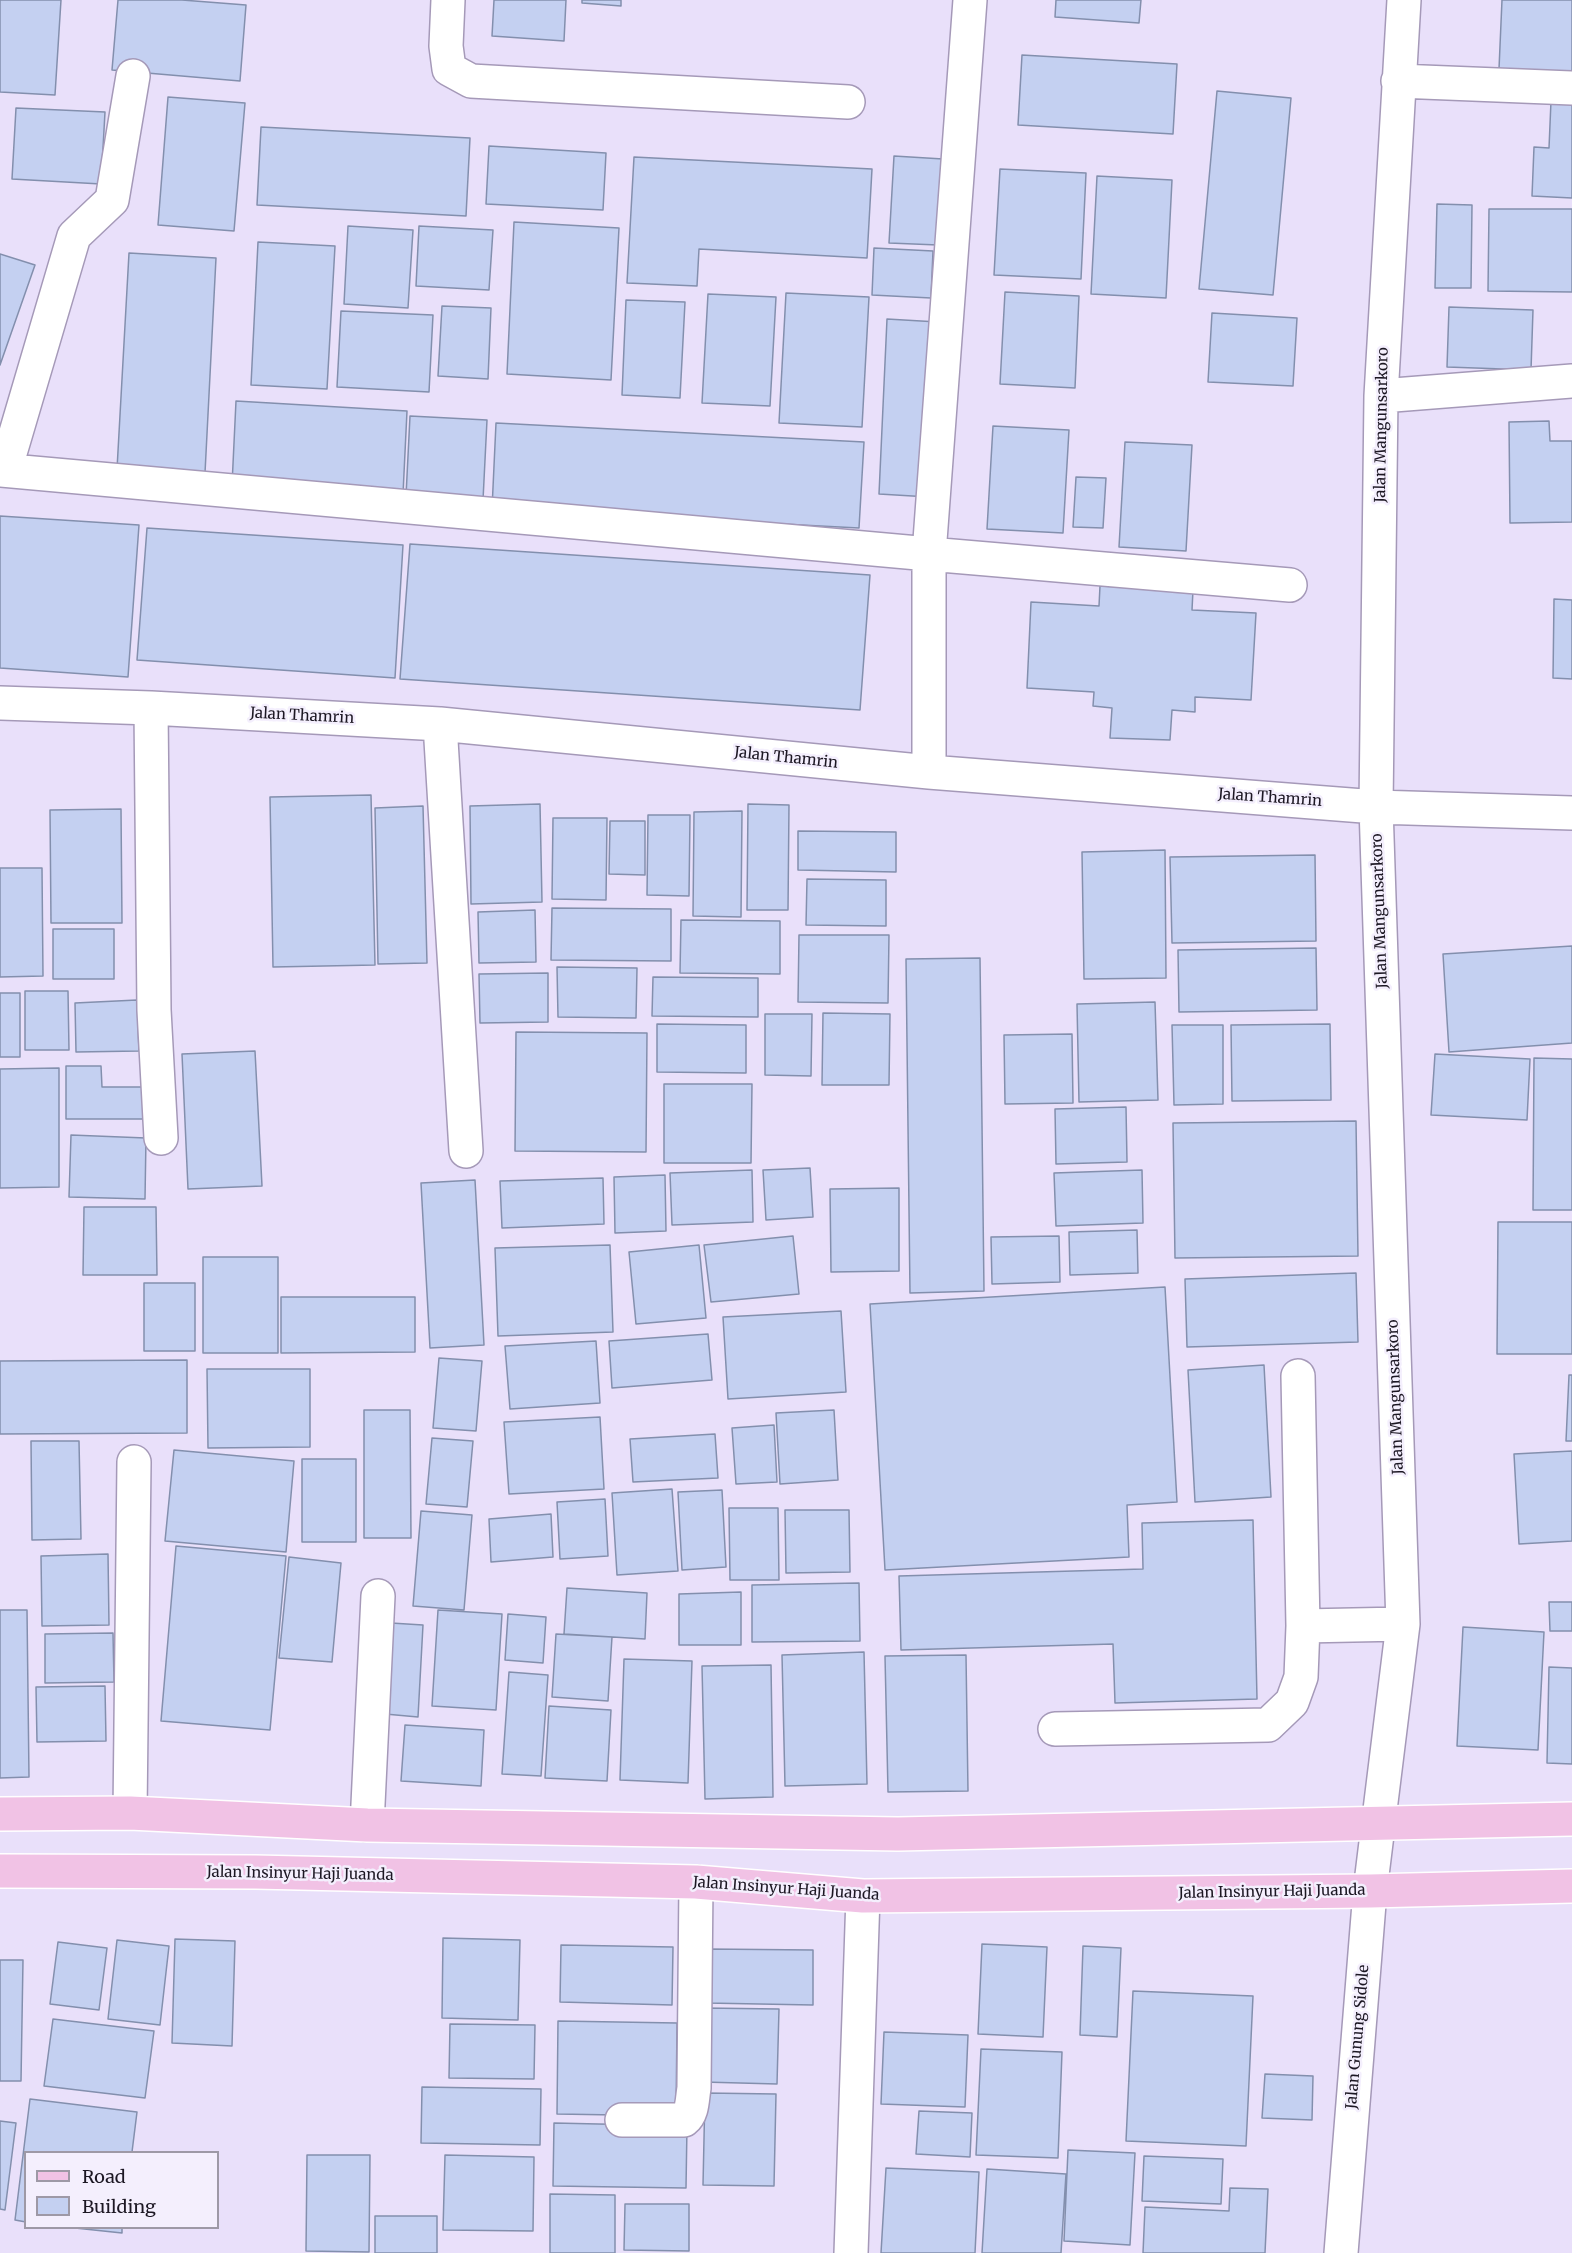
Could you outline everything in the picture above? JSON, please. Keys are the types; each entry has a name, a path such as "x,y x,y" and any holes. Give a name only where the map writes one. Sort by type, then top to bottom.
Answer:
{"main road":[{"path":"0,1814 130,1813 367,1824 898,1834 1378,1821 1572,1819"},
{"name":"Jalan Insinyur Haji Juanda","path":"0,1871 255,1872 696,1882 863,1896 1371,1891 1572,1886"}],"street":[{"path":"448,0 446,46 449,69 471,81 848,102"},
{"path":"929,772 929,554 970,0"},
{"name":"Jalan Mangunsarkoro","path":"1378,1821 1403,1624 1376,807 1382,396 1404,0"},
{"path":"133,76 112,200 74,236 3,470 1290,585"},
{"path":"1398,81 1572,88"},
{"path":"1382,396 1572,381"},
{"name":"Jalan Thamrin","path":"0,703 151,708 440,724 929,772 1376,807 1572,813"},
{"path":"151,708 154,1010 161,1138"},
{"path":"440,724 466,1151"},
{"path":"1055,1729 1268,1725 1292,1702 1301,1677 1303,1626 1298,1376"},
{"path":"130,1813 134,1462"},
{"path":"367,1824 378,1596"},
{"path":"1303,1626 1403,1624"},
{"name":"Jalan Gunung Sidole","path":"1341,2253 1378,1821"},
{"path":"622,2120 684,2120 689,2116 691,2110 694,2088 696,1882"},
{"path":"851,2253 863,1896"}],"building":[{"path":"0,0 61,0 55,95 0,92"},
{"path":"118,0 182,0 246,5 240,81 112,70"},
{"path":"494,0 566,0 564,41 492,36"},
{"path":"582,0 621,0 621,6 582,3"},
{"path":"1056,0 1141,0 1139,23 1055,17"},
{"path":"1502,0 1572,0 1572,73 1499,69"},
{"path":"1022,55 1177,64 1173,134 1018,125"},
{"path":"1217,91 1291,98 1273,295 1199,289"},
{"path":"168,97 245,103 234,231 158,225"},
{"path":"1551,101 1572,102 1572,198 1532,196 1534,147 1549,148"},
{"path":"16,108 105,112 101,184 12,179"},
{"path":"261,127 470,138 466,216 257,205"},
{"path":"489,146 606,153 603,210 486,204"},
{"path":"894,156 943,159 938,245 889,243"},
{"path":"634,157 872,169 867,258 699,249 697,286 627,283"},
{"path":"1000,169 1086,173 1081,279 994,275"},
{"path":"1097,176 1172,180 1166,298 1091,294"},
{"path":"1437,204 1472,205 1471,288 1435,288"},
{"path":"1489,209 1572,209 1572,292 1488,291"},
{"path":"514,222 619,228 611,380 507,374"},
{"path":"348,226 413,230 408,308 344,304"},
{"path":"419,226 493,230 489,290 416,286"},
{"path":"258,242 335,246 327,389 251,385"},
{"path":"874,248 933,251 931,298 872,295"},
{"path":"129,253 216,258 205,473 117,469"},
{"path":"0,254 35,265 0,365"},
{"path":"1005,292 1079,296 1075,388 1000,384"},
{"path":"786,293 869,297 862,427 779,423"},
{"path":"708,294 776,297 770,406 702,403"},
{"path":"626,300 685,302 680,398 622,395"},
{"path":"442,306 491,308 488,379 438,376"},
{"path":"1449,307 1533,310 1531,370 1447,367"},
{"path":"341,311 433,315 429,392 337,387"},
{"path":"1212,313 1297,318 1293,386 1208,382"},
{"path":"887,319 938,322 929,497 879,494"},
{"path":"236,401 407,411 403,494 232,485"},
{"path":"410,416 487,420 483,500 406,496"},
{"path":"1549,421 1550,441 1572,441 1572,522 1510,523 1509,422"},
{"path":"496,423 864,442 859,528 492,509"},
{"path":"993,426 1069,430 1063,533 987,529"},
{"path":"1125,442 1192,445 1186,551 1119,547"},
{"path":"1076,477 1106,478 1103,528 1073,527"},
{"path":"0,516 139,525 128,677 0,668"},
{"path":"147,528 403,545 395,678 137,660"},
{"path":"410,544 870,575 860,710 400,679"},
{"path":"1100,586 1193,590 1192,610 1256,613 1251,700 1195,697 1195,712 1172,710 1170,740 1110,738 1112,708 1093,706 1094,692 1027,688 1031,602 1099,606"},
{"path":"1554,599 1572,600 1572,679 1553,678"},
{"path":"371,795 375,965 273,967 270,797"},
{"path":"540,804 542,902 471,904 470,806"},
{"path":"748,804 789,805 788,910 747,910"},
{"path":"423,806 427,963 378,964 375,808"},
{"path":"121,809 122,923 51,923 50,810"},
{"path":"742,811 741,917 693,916 694,812"},
{"path":"648,815 690,815 689,896 647,895"},
{"path":"553,818 607,818 606,900 552,899"},
{"path":"610,821 645,821 645,875 609,874"},
{"path":"798,831 896,832 896,872 798,870"},
{"path":"1165,850 1166,978 1084,979 1082,852"},
{"path":"1315,855 1316,941 1172,943 1170,857"},
{"path":"0,868 42,868 43,976 0,977"},
{"path":"807,879 886,880 886,926 806,925"},
{"path":"552,908 671,909 671,961 551,960"},
{"path":"535,910 536,962 479,963 478,912"},
{"path":"681,920 780,921 780,974 680,973"},
{"path":"53,929 114,929 114,979 53,979"},
{"path":"799,935 889,935 888,1003 798,1002"},
{"path":"1572,946 1572,1043 1449,1052 1443,954"},
{"path":"1316,948 1317,1010 1179,1012 1178,950"},
{"path":"980,958 984,1291 910,1293 906,959"},
{"path":"557,967 637,968 636,1018 558,1017"},
{"path":"548,973 548,1022 480,1023 479,974"},
{"path":"653,977 758,978 758,1017 652,1016"},
{"path":"25,991 68,991 69,1050 25,1050"},
{"path":"0,993 20,993 20,1057 0,1057"},
{"path":"137,1000 139,1051 76,1052 75,1003"},
{"path":"1155,1002 1158,1100 1079,1102 1077,1004"},
{"path":"823,1013 890,1014 889,1085 822,1085"},
{"path":"765,1014 812,1014 811,1076 765,1075"},
{"path":"657,1024 746,1025 746,1073 657,1072"},
{"path":"1330,1024 1331,1100 1232,1101 1231,1025"},
{"path":"1172,1025 1223,1025 1223,1104 1174,1105"},
{"path":"516,1032 647,1033 646,1152 515,1151"},
{"path":"1072,1034 1073,1103 1005,1104 1004,1035"},
{"path":"255,1051 262,1186 188,1189 182,1054"},
{"path":"1435,1054 1530,1059 1527,1120 1431,1115"},
{"path":"1534,1058 1572,1059 1572,1210 1533,1210"},
{"path":"66,1066 101,1066 102,1087 146,1087 147,1119 66,1119"},
{"path":"59,1068 59,1187 0,1188 0,1069"},
{"path":"664,1084 752,1084 751,1163 664,1163"},
{"path":"1126,1107 1127,1162 1056,1164 1055,1109"},
{"path":"1356,1121 1358,1256 1175,1258 1173,1123"},
{"path":"71,1135 146,1138 145,1199 69,1197"},
{"path":"810,1168 813,1217 766,1220 763,1170"},
{"path":"752,1170 753,1222 672,1225 670,1173"},
{"path":"1142,1170 1143,1223 1056,1226 1054,1173"},
{"path":"665,1175 666,1231 615,1233 614,1177"},
{"path":"603,1178 604,1224 502,1228 500,1181"},
{"path":"475,1180 484,1345 430,1348 421,1183"},
{"path":"899,1188 899,1271 831,1272 830,1189"},
{"path":"84,1207 156,1207 157,1275 83,1275"},
{"path":"1498,1222 1572,1222 1572,1354 1497,1354"},
{"path":"1137,1230 1138,1273 1070,1275 1069,1232"},
{"path":"793,1236 799,1294 711,1302 704,1245"},
{"path":"1059,1236 1060,1282 992,1284 991,1237"},
{"path":"610,1245 613,1332 498,1336 495,1248"},
{"path":"699,1245 706,1318 636,1324 629,1252"},
{"path":"203,1257 278,1257 278,1353 203,1353"},
{"path":"1356,1273 1358,1342 1187,1347 1185,1279"},
{"path":"144,1283 195,1283 195,1351 144,1351"},
{"path":"1165,1287 1177,1502 1127,1505 1129,1557 885,1570 870,1304"},
{"path":"281,1297 415,1297 415,1352 281,1353"},
{"path":"841,1311 846,1392 728,1399 723,1317"},
{"path":"708,1334 712,1380 612,1388 609,1341"},
{"path":"596,1341 600,1403 510,1409 505,1346"},
{"path":"439,1358 482,1361 476,1431 433,1428"},
{"path":"187,1360 187,1433 0,1434 0,1361"},
{"path":"1264,1365 1271,1497 1195,1502 1188,1370"},
{"path":"207,1369 310,1369 310,1447 208,1448"},
{"path":"1569,1375 1572,1375 1572,1441 1566,1441"},
{"path":"364,1410 410,1410 411,1538 364,1538"},
{"path":"834,1410 838,1480 780,1484 776,1413"},
{"path":"600,1417 604,1489 509,1494 504,1422"},
{"path":"774,1425 777,1482 736,1484 732,1428"},
{"path":"715,1434 718,1478 633,1482 630,1439"},
{"path":"432,1438 473,1441 467,1507 426,1504"},
{"path":"31,1441 79,1441 81,1539 32,1540"},
{"path":"174,1450 294,1461 286,1552 165,1541"},
{"path":"1572,1451 1572,1541 1519,1544 1514,1454"},
{"path":"302,1459 356,1459 356,1542 302,1542"},
{"path":"672,1489 678,1571 617,1575 612,1493"},
{"path":"722,1490 726,1567 682,1570 678,1492"},
{"path":"605,1499 608,1556 560,1559 557,1502"},
{"path":"729,1508 778,1508 779,1580 730,1580"},
{"path":"785,1510 849,1510 850,1572 786,1573"},
{"path":"421,1511 472,1515 464,1610 413,1606"},
{"path":"551,1514 553,1557 491,1562 489,1519"},
{"path":"1253,1520 1257,1699 1115,1703 1113,1644 901,1650 899,1576 1143,1569 1142,1523"},
{"path":"176,1546 286,1556 270,1730 161,1721"},
{"path":"108,1554 109,1625 42,1626 41,1556"},
{"path":"289,1557 341,1563 332,1662 279,1658"},
{"path":"859,1583 860,1641 752,1642 752,1585"},
{"path":"567,1588 647,1593 645,1639 564,1634"},
{"path":"741,1592 741,1645 679,1645 679,1594"},
{"path":"1549,1602 1572,1602 1572,1631 1550,1631"},
{"path":"0,1610 27,1610 29,1777 0,1778"},
{"path":"438,1610 502,1614 496,1710 432,1706"},
{"path":"508,1614 546,1617 543,1663 505,1660"},
{"path":"391,1623 423,1625 418,1717 385,1714"},
{"path":"1463,1627 1544,1632 1538,1750 1457,1746"},
{"path":"113,1633 114,1682 45,1683 45,1634"},
{"path":"556,1634 612,1637 608,1701 552,1697"},
{"path":"864,1652 867,1784 785,1786 782,1655"},
{"path":"966,1655 968,1791 888,1792 885,1656"},
{"path":"624,1659 692,1661 688,1783 620,1780"},
{"path":"771,1665 773,1797 705,1799 702,1666"},
{"path":"1549,1667 1572,1668 1572,1764 1547,1763"},
{"path":"509,1672 548,1675 541,1776 502,1774"},
{"path":"105,1686 106,1741 37,1742 36,1687"},
{"path":"549,1706 611,1710 607,1781 545,1778"},
{"path":"405,1725 484,1730 481,1786 401,1781"},
{"path":"443,1938 520,1940 518,2020 442,2018"},
{"path":"175,1939 235,1941 232,2046 172,2043"},
{"path":"117,1940 169,1946 160,2025 108,2019"},
{"path":"58,1942 107,1948 99,2010 50,2004"},
{"path":"982,1944 1047,1947 1043,2037 978,2034"},
{"path":"561,1945 673,1947 672,2005 560,2002"},
{"path":"1083,1946 1121,1948 1117,2037 1080,2035"},
{"path":"707,1949 813,1950 813,2005 706,2003"},
{"path":"0,1960 23,1960 21,2081 0,2081"},
{"path":"1133,1991 1253,1996 1246,2146 1126,2141"},
{"path":"704,2008 779,2009 777,2084 703,2082"},
{"path":"53,2019 154,2031 145,2098 44,2086"},
{"path":"558,2021 677,2023 676,2116 557,2114"},
{"path":"450,2024 535,2025 534,2079 449,2078"},
{"path":"884,2032 968,2035 965,2107 881,2104"},
{"path":"981,2049 1062,2052 1058,2158 976,2155"},
{"path":"1265,2074 1313,2076 1312,2120 1262,2118"},
{"path":"422,2087 541,2089 540,2145 421,2143"},
{"path":"705,2093 776,2094 774,2186 703,2185"},
{"path":"30,2099 137,2112 132,2151 24,2151 24,2222 15,2220"},
{"path":"919,2111 972,2113 970,2157 916,2154"},
{"path":"0,2121 16,2123 5,2210 0,2209"},
{"path":"554,2123 687,2126 686,2188 553,2186"},
{"path":"1068,2150 1135,2153 1130,2245 1064,2241"},
{"path":"307,2155 370,2155 369,2252 306,2251"},
{"path":"445,2155 534,2157 533,2231 443,2230"},
{"path":"1144,2156 1223,2159 1221,2204 1142,2201"},
{"path":"886,2168 979,2172 975,2253 881,2253"},
{"path":"987,2169 1066,2174 1061,2253 982,2253"},
{"path":"1230,2188 1268,2189 1265,2253 1143,2253 1145,2207 1229,2211"},
{"path":"550,2194 615,2195 615,2253 550,2253"},
{"path":"625,2204 689,2204 689,2251 624,2250"},
{"path":"375,2216 437,2216 437,2253 375,2253"},
{"path":"84,2229 122,2229 122,2233"}]}
